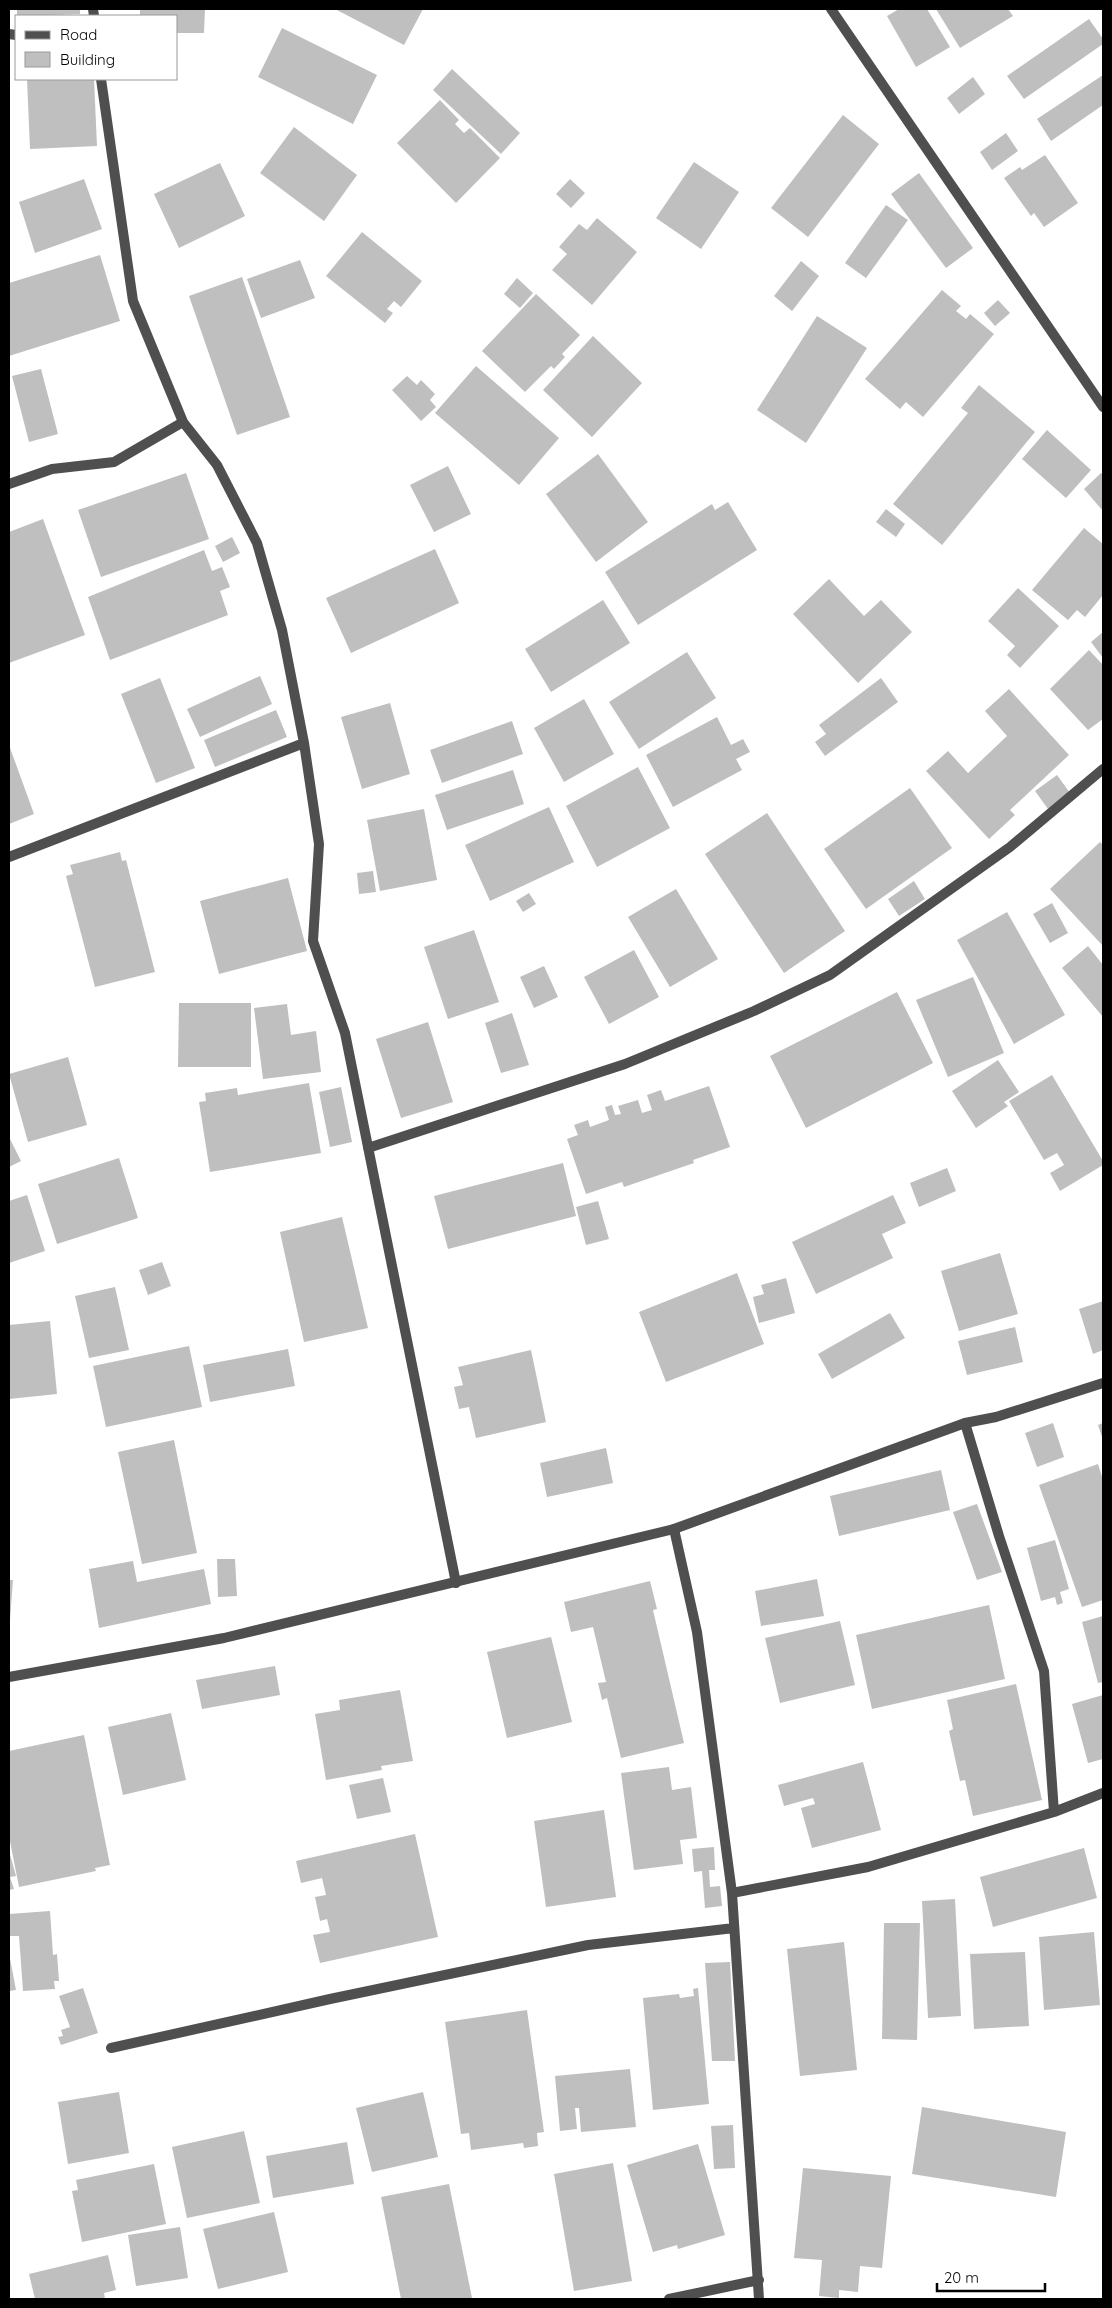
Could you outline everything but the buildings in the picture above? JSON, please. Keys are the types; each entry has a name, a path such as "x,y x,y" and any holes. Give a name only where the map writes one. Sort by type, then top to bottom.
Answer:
{"street":[{"path":"831,9 1103,407"},
{"path":"101,80 133,300 183,422 217,465 257,543 282,630 304,742 319,844 313,941 345,1033 456,1583"},
{"path":"9,484 52,469 114,462 183,422"},
{"path":"9,857 304,742"},
{"path":"368,1148 625,1064 754,1011 830,975 1010,847 1103,769"},
{"path":"9,1677 224,1638 674,1529 965,1423 996,1417 1103,1382"},
{"path":"965,1423 999,1536 1044,1671 1054,1812"},
{"path":"674,1529 697,1632 732,1893 759,2299"},
{"path":"732,1893 868,1866 1054,1812 1103,1793"},
{"path":"111,2048 330,1998 588,1946 734,1928"},
{"path":"669,2299 759,2280"}]}
